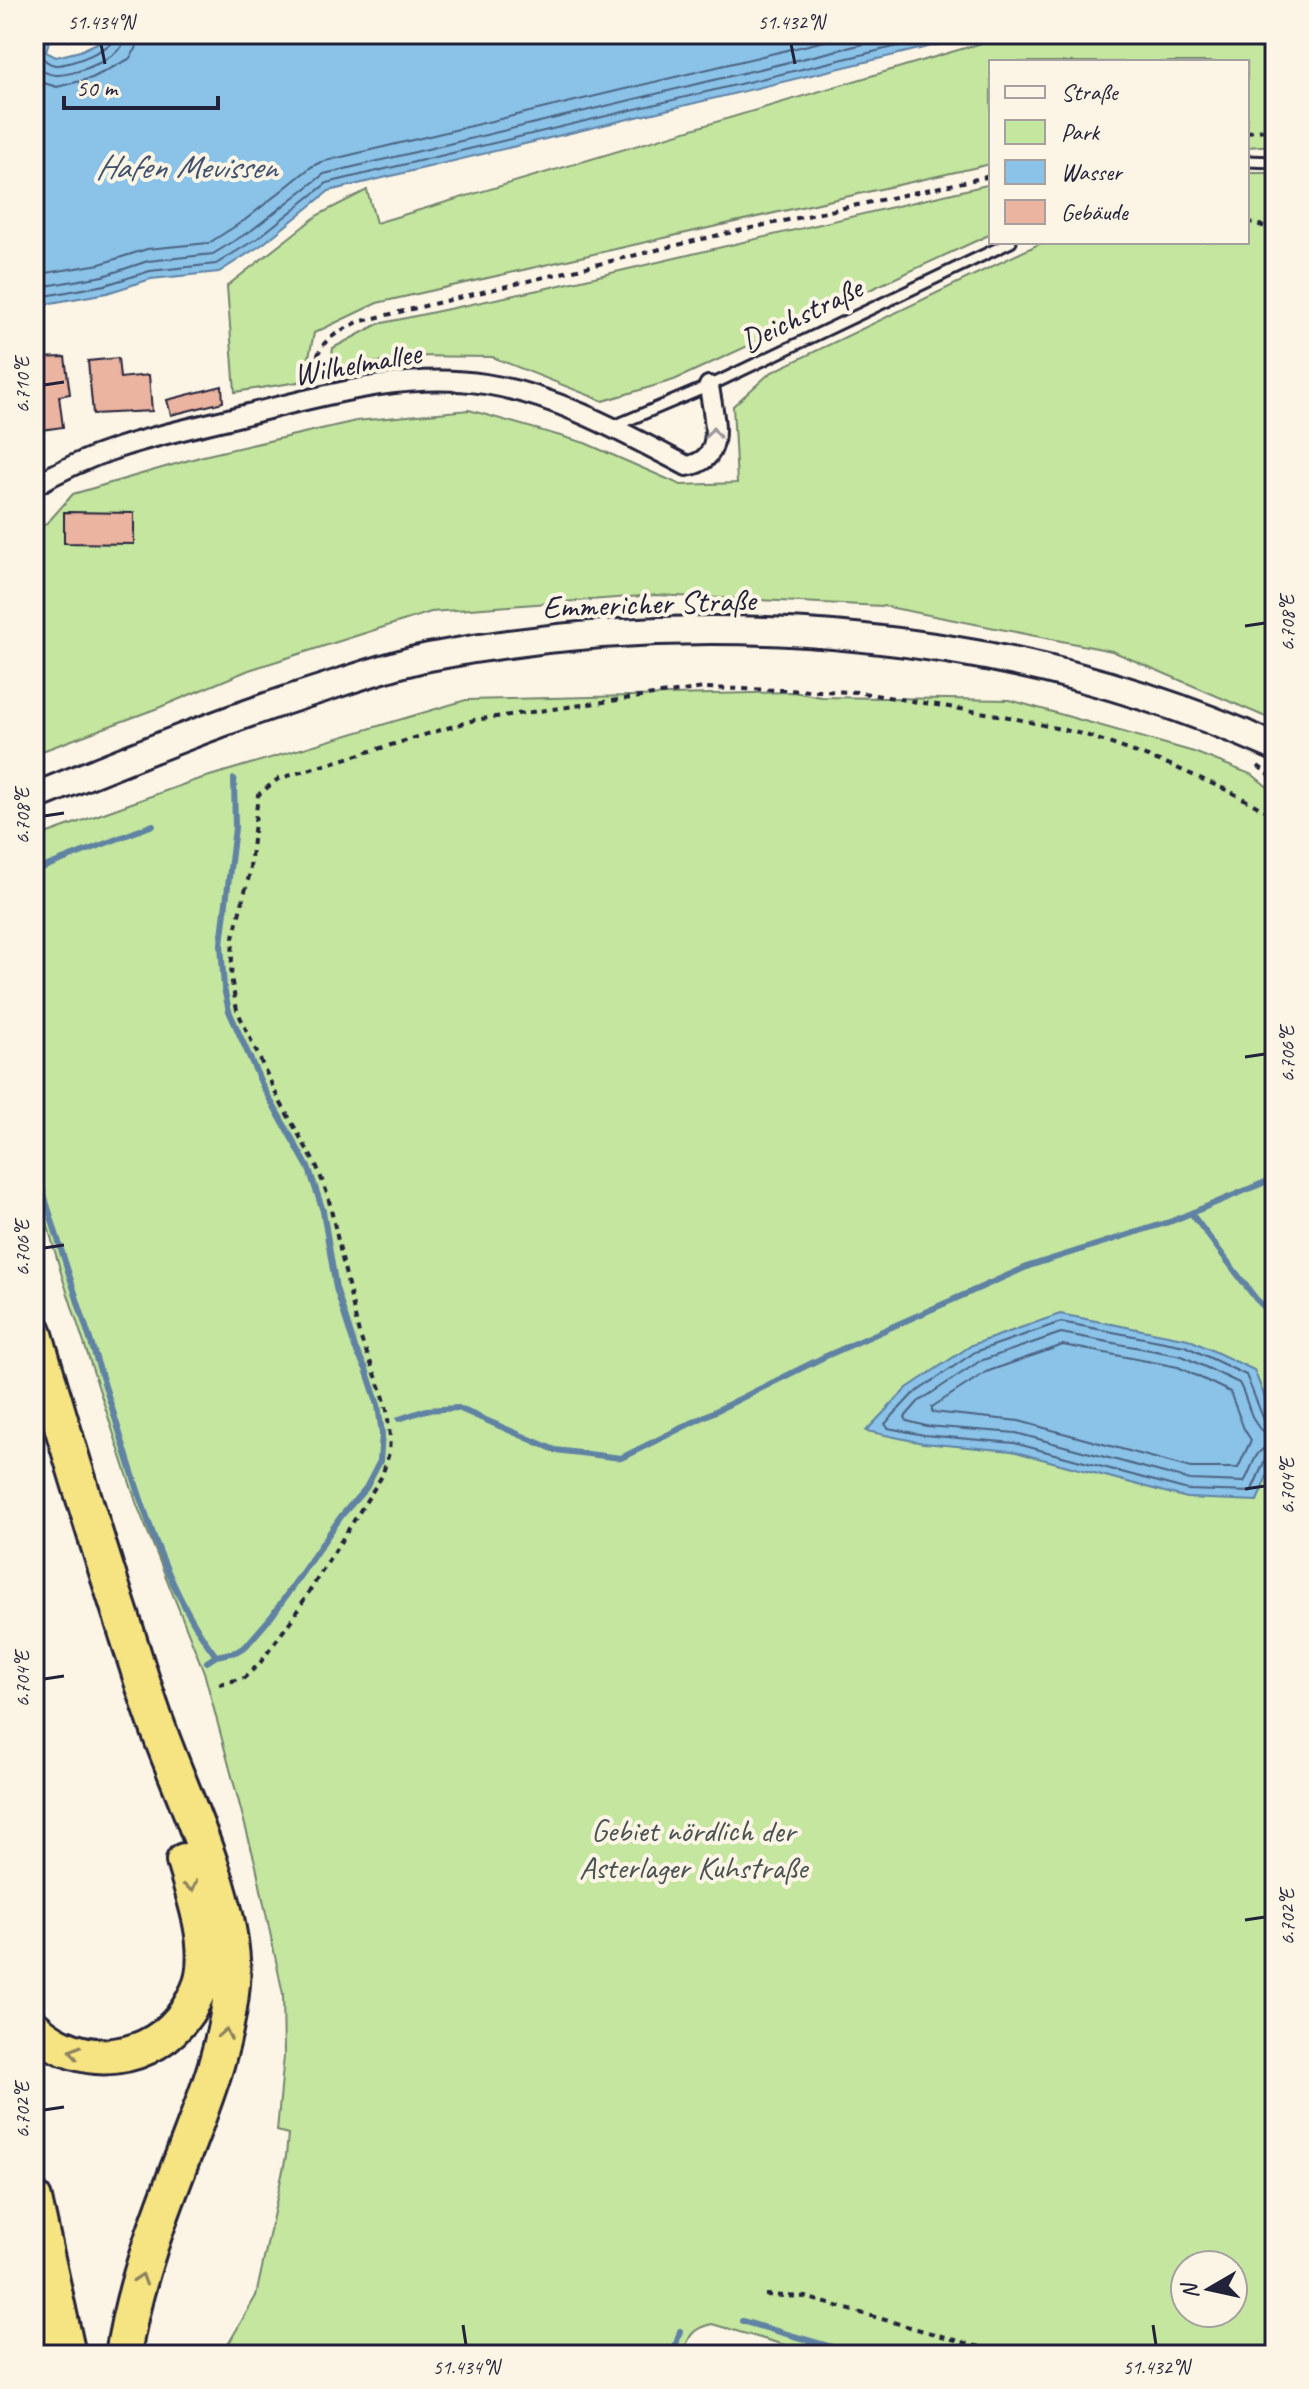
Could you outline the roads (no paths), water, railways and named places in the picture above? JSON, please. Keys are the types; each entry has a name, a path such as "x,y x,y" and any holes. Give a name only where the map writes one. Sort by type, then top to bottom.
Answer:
{"highway":[{"path":"34,1331 69,1453 160,1735 197,1825 227,1924 232,1981 226,2030 216,2071 156,2232 129,2315 123,2355"},
{"path":"34,1384 146,1735 195,1900 204,1943 203,1976 194,2001 180,2022 165,2037 146,2049 103,2058 78,2055 60,2048 34,2028"},
{"path":"34,2199 68,2355"},
{"path":"34,2321 40,2355"}],"main road":[{"name":"Emmericher Straße","path":"41,808 160,746 284,700 427,658 552,639 676,632 761,631 839,636 978,654 1095,680 1219,722 1275,747"}],"street":[{"name":"Wilhelmallee","path":"34,486 67,465 135,441 315,398 399,381 441,379 487,384 528,394 611,427 687,466 699,464 712,452 715,437 709,386"}],"lane":[{"path":"1249,161 1275,162"},
{"name":"Deichstraße","path":"611,427 709,386 1007,244"}],"water":[{"name":"Hafen Mevissen","path":"34,34 54,34 50,37 46,52 56,57 80,51 116,34 982,34 329,191 263,244 219,272 151,279 107,293 34,306"},
{"path":"1060,1314 1188,1339 1254,1370 1268,1406 1274,1435 1270,1464 1257,1501 1187,1498 1012,1451 923,1443 866,1431 907,1388 972,1345"}],"waterway":[{"path":"207,1662 246,1646 272,1616 342,1515 366,1488 380,1461 382,1434 378,1405 336,1288 323,1211 309,1169 263,1087 229,1011 221,944 235,828 234,779"},
{"path":"34,871 153,825"},
{"path":"34,1161 153,1535 181,1599 216,1656"},
{"path":"399,1419 426,1410 458,1408 555,1450 621,1458 824,1357 1029,1266 1172,1221 1275,1178"},
{"path":"1191,1213 1256,1299 1274,1316"},
{"path":"742,2321 859,2355"},
{"path":"673,2355 680,2331"}],"park label":[{"name":"Gebiet nördlich der Asterlager Kuhstraße","path":"693,1848"}]}
